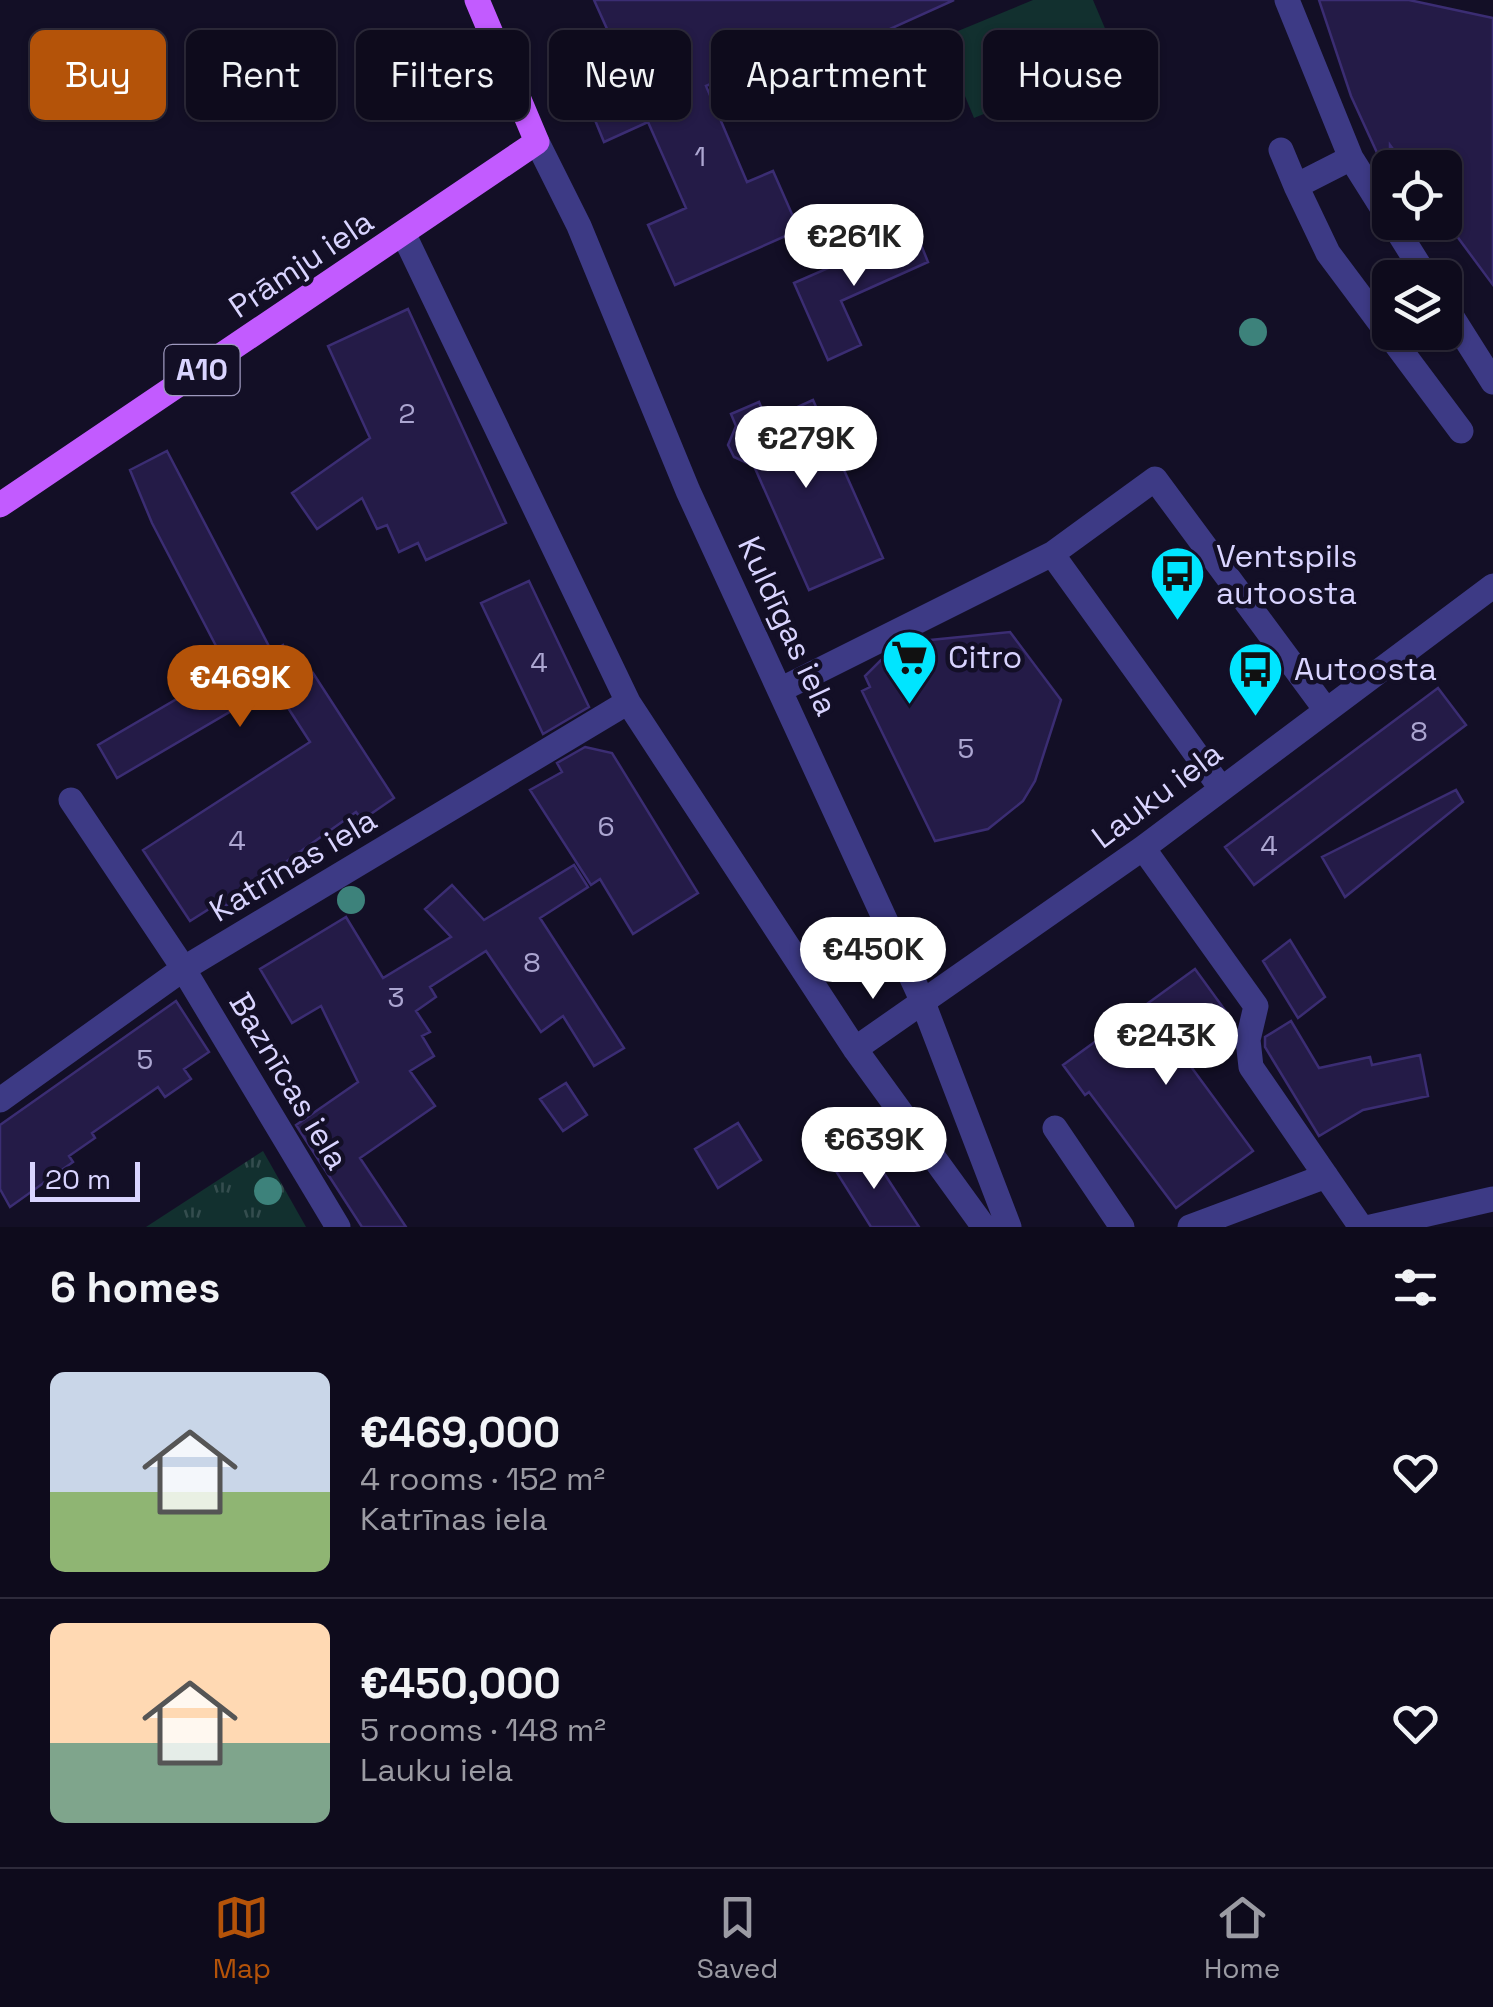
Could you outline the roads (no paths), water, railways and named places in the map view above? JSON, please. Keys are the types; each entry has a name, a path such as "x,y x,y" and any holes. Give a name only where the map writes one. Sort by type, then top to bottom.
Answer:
{"main road":[{"name":"Kuldīgas iela","path":"477,0 538,142"},
{"name":"Prāmju iela","path":"0,505 538,142"}],"street":[{"path":"1286,0 1351,158 1372,191"},
{"name":"Kuldīgas iela","path":"538,142 579,226 688,490 922,1000 1009,1227"},
{"path":"1281,150 1328,253 1461,431"},
{"path":"1296,186 1351,158"},
{"path":"404,234 628,702 855,1049 984,1227"},
{"path":"1462,333 1493,381"},
{"path":"782,689 1052,554 1156,479 1326,710"},
{"path":"1052,554 1220,788"},
{"name":"Lauku iela","path":"855,1049 1143,848 1493,586"},
{"name":"Katrīnas iela","path":"0,1100 183,969 628,702"},
{"name":"Baznīcas iela","path":"70,800 183,969 338,1227"},
{"path":"1143,848 1256,1006 1248,1040 1251,1067 1361,1227"},
{"path":"1055,1128 1122,1227"},
{"path":"1190,1227 1326,1176"},
{"path":"1371,1227 1493,1199"}],"place":[{"name":"Ventspils autoosta","path":"1177,623"},
{"name":"Citro","path":"909,706"},
{"name":"Autoosta","path":"1255,718"}]}
